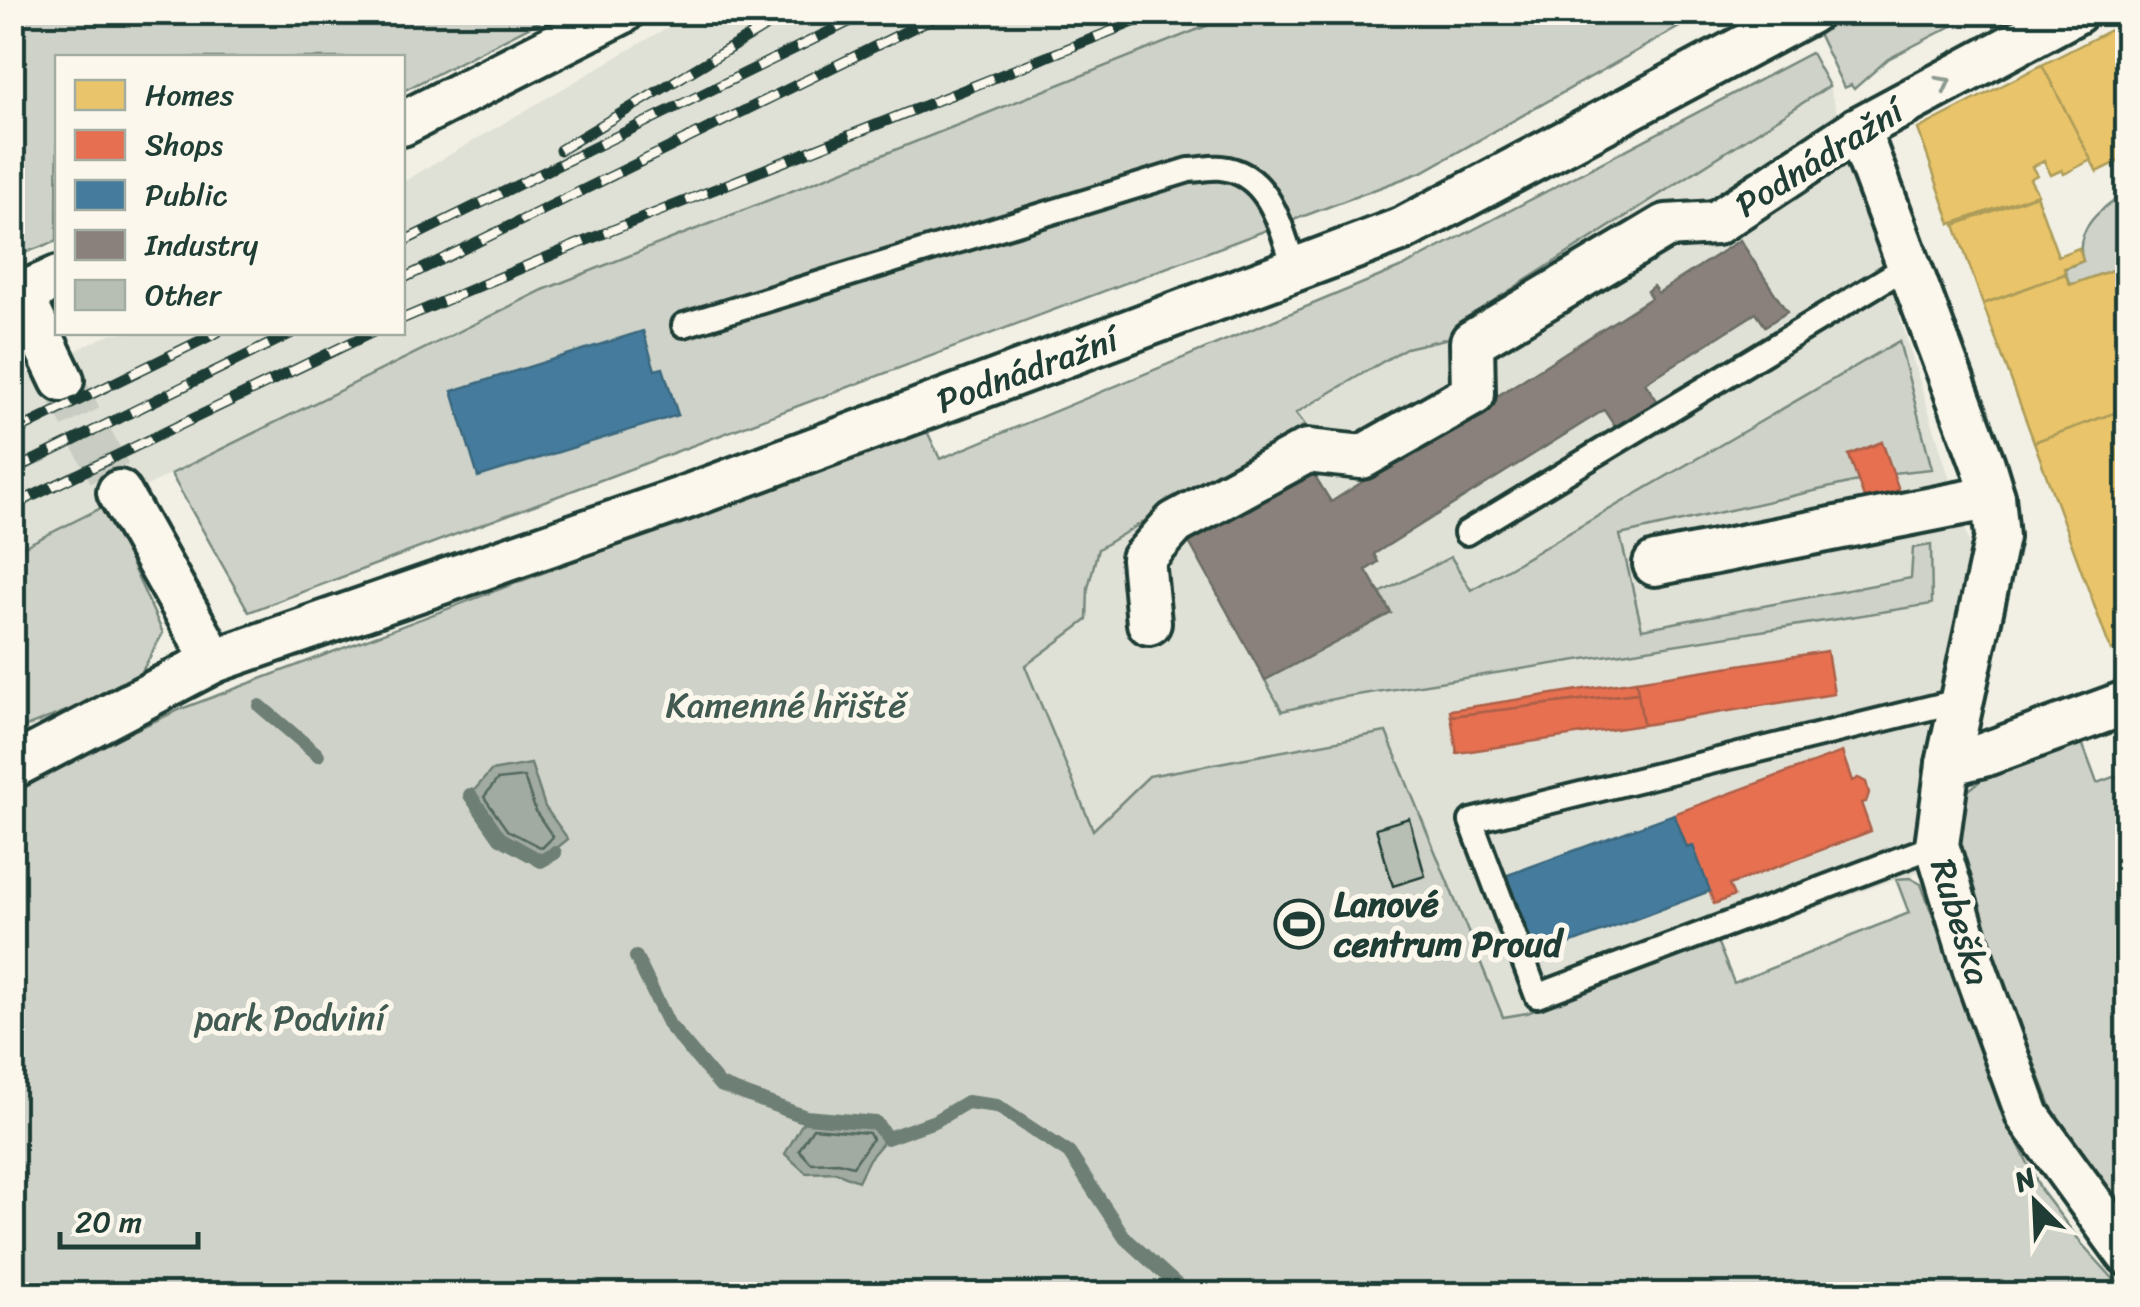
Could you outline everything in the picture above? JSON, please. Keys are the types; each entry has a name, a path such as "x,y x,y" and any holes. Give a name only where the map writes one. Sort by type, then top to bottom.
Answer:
{"street":[{"path":"405,122 622,12"},
{"name":"Podnádražní","path":"12,767 214,661 681,499 1404,229 1810,12"},
{"name":"Podnádražní","path":"1148,623 1143,559 1175,523 1307,451 1362,457 1473,394 1472,342 1666,226 1716,223 1858,129 2076,12"},
{"name":"Rubeška","path":"1858,129 1993,497 1998,537 1948,764 1937,844 1974,967 2028,1116 2128,1254"},
{"path":"30,286 62,380"},
{"path":"119,492 214,661"},
{"path":"1656,564 1993,497"},
{"path":"1948,764 2128,702"}],"lane":[{"path":"684,326 1190,170 1222,168 1253,179 1270,201 1296,269"},
{"path":"1466,533 1909,265"},
{"path":"1937,844 1536,996 1471,820 1962,700"}],"shaded area":[{"path":"692,13 1239,13 543,290 13,552 13,381 108,335 405,335 405,181"},
{"path":"1829,86 1970,545 1924,867 1910,877 1527,1013 1503,1017 1386,732 1093,830 1025,665 1087,620 1088,588 1097,549 1304,425 1295,413 1406,348 1450,338 1484,307"}],"green space":[{"path":"13,12 556,12 405,90 405,55 55,55 55,242 13,257"},
{"path":"1239,13 1704,13 1424,171 249,612 171,474 543,290"},
{"path":"1857,13 1977,13 1888,59 1854,89 1851,85 1844,88 1817,31"},
{"path":"1811,53 1829,86 1484,307 1449,338 1406,348 1296,413 1305,425 1098,549 1088,588 1087,620 1025,666 1093,830 1149,776 1386,732 1503,1017 1527,1013 1717,941 1734,983 1909,913 1896,879 1910,878 1921,884 2013,1133 2041,1190 2127,1294 13,1294 12,786 181,709 926,429 940,459 1402,267"},
{"path":"2127,191 2127,280 2123,282 2118,268 2070,285 2064,269 2083,261 2081,249 2086,229"},
{"path":"1899,341 1932,469 1893,473 1882,442 1849,455 1858,481 1620,535 1642,629 1911,578 1913,548 1931,545 1932,604 1338,698 1282,711 1265,680 1391,613 1380,593 1451,557 1471,590"},
{"path":"105,506 163,633 135,684 13,732 13,552"},
{"path":"2080,737 2097,783 2127,772 2127,1217 2073,1148 2051,1106 1968,888 1959,842 1964,794 1991,772"}],"water":[{"path":"531,764 545,807 568,839 541,861 500,838 470,795 491,771"},
{"path":"806,1117 876,1123 887,1138 869,1159 858,1181 836,1172 806,1173 785,1154"}],"building: Homes":[{"path":"2128,21 2128,157 2097,172 2042,65"},
{"path":"2042,65 2091,160 2064,174 2062,170 2051,175 2044,161 2032,167 2037,175 2030,179 2038,194 1951,224 1918,129"},
{"path":"2036,195 2058,256 2079,248 2083,261 2064,268 2065,274 1983,304 1955,225"},
{"path":"2118,268 2128,293 2128,408 2034,442 1983,304 2065,274 2070,285"},
{"path":"2128,408 2128,644 2111,651 2034,442"}],"building: Shops":[{"path":"1882,442 1899,490 1865,501 1849,455"},
{"path":"1827,651 1834,694 1643,725 1636,681"},
{"path":"1636,681 1638,693 1451,716 1450,710"},
{"path":"1638,693 1643,725 1457,753 1451,716"},
{"path":"1842,752 1852,781 1858,778 1866,782 1869,793 1866,802 1861,803 1871,831 1729,885 1734,896 1714,904 1693,846 1687,848 1674,814"}],"building: Public":[{"path":"643,331 655,370 663,368 678,415 478,477 452,391"},
{"path":"1674,814 1687,848 1693,846 1710,891 1537,956 1525,945 1505,906 1508,875"}],"building: Industry":[{"path":"1740,240 1787,312 1765,326 1756,313 1645,383 1658,402 1616,428 1604,410 1374,554 1378,562 1366,570 1391,613 1265,680 1189,542 1313,473 1331,502 1651,298 1647,291 1653,286 1658,293"}],"building: Other":[{"path":"1409,818 1425,876 1393,886 1376,828"}],"waterway":[{"path":"12,245 17,254"},
{"path":"260,706 318,755"},
{"path":"470,795 500,838 541,861 555,853"},
{"path":"636,957 669,1025 720,1085 806,1117 876,1123 887,1138 935,1121 967,1102 997,1106 1069,1153 1125,1238 1187,1294"}],"tunnel":[{"path":"62,380 119,492"}],"railway":[{"path":"560,150 790,12"},
{"path":"405,241 869,12"},
{"path":"405,278 945,12"},
{"path":"405,318 585,241 1159,12"},
{"path":"12,433 212,335"},
{"path":"12,471 288,335"},
{"path":"12,506 367,335"}],"place":[{"name":"Lanové centrum Proud","path":"1299,924"}],"park label":[{"name":"Kamenné hřiště","path":"786,705"},
{"name":"park Podviní","path":"290,1018"}]}
